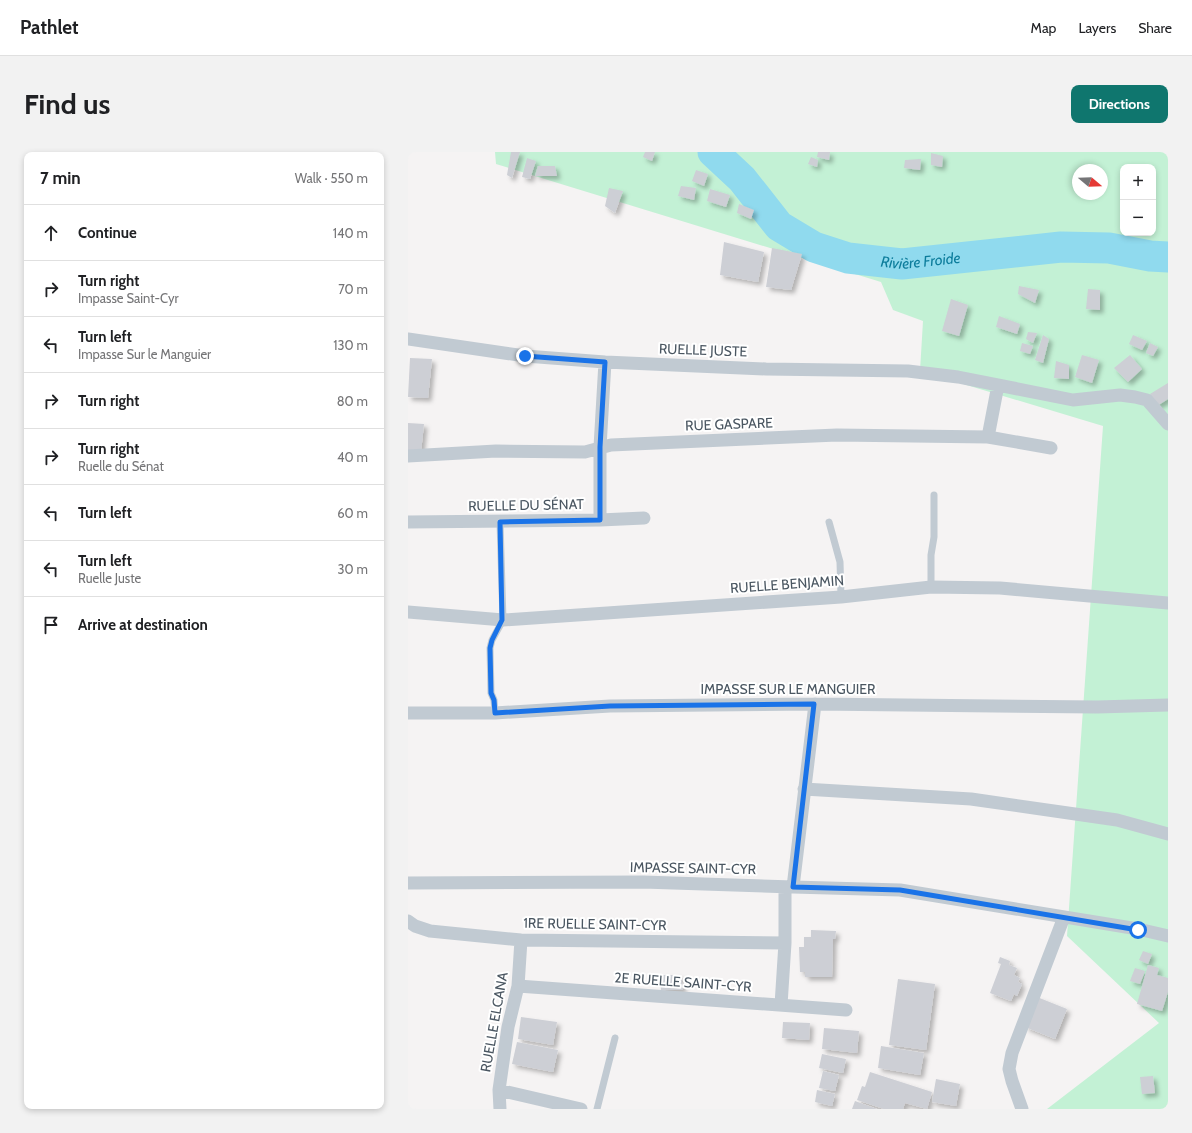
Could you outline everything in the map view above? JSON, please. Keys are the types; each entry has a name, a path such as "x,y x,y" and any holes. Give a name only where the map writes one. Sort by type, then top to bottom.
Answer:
{"street":[{"name":"RUELLE JUSTE","path":"408,339 525,356 605,362 766,369 908,371 958,377 998,384 1073,400 1120,395 1135,397 1147,400 1168,424"},
{"path":"600,520 600,447 605,362"},
{"path":"988,437 998,384"},
{"name":"RUE GASPARE","path":"408,456 496,451 585,452 611,445 837,435 988,437 1051,448"},
{"name":"RUELLE DU SÉNAT","path":"408,522 500,522 644,518"},
{"name":"RUELLE BENJAMIN","path":"408,612 502,620 842,597 931,587 1000,588 1168,602"},
{"path":"781,1005 789,887 804,789 814,704"},
{"name":"IMPASSE SUR LE MANGUIER","path":"408,713 495,713 610,706 814,704 1089,707 1168,705"},
{"path":"804,789 971,798 1117,820 1168,834"},
{"name":"IMPASSE SAINT-CYR","path":"408,883 643,882 900,890 1168,936"},
{"path":"1022,1109 1009,1069 1012,1053 1064,917"},
{"name":"1RE RUELLE SAINT-CYR","path":"408,921 415,926 430,931 521,940 785,943"},
{"name":"RUELLE ELCANA","path":"500,1109 499,1090 508,1027 518,986 521,940"},
{"name":"2E RUELLE SAINT-CYR","path":"518,986 846,1010"},
{"path":"499,1090 581,1109"}],"lane":[{"path":"931,587 931,555 934,537 934,495"},
{"path":"495,713 494,700 491,693 490,648 492,640 502,620 500,522"},
{"path":"830,522 840,562 842,597"},
{"path":"597,1109 615,1038"}],"green space":[{"path":"495,152 1168,152 1168,1109 1047,1109 1159,1023 1067,936 1103,426 920,371 923,321 893,310 881,282 496,164"}],"building":[{"path":"511,152 520,152 512,178 507,175"},
{"path":"645,152 655,152 652,161 643,157"},
{"path":"818,152 830,152 829,160 817,157"},
{"path":"931,153 943,156 942,167 931,165"},
{"path":"811,157 818,160 817,167 808,164"},
{"path":"527,158 536,161 530,179 522,177"},
{"path":"921,159 920,170 904,168 905,160"},
{"path":"538,166 555,166 557,176 535,176"},
{"path":"696,170 708,174 704,186 692,181"},
{"path":"681,186 696,188 694,200 678,196"},
{"path":"609,188 623,191 615,213 605,206"},
{"path":"710,189 730,195 726,207 707,201"},
{"path":"739,204 754,210 751,219 737,213"},
{"path":"724,242 764,252 758,282 720,275"},
{"path":"772,248 802,254 791,290 766,287"},
{"path":"1019,286 1039,290 1035,303 1018,294"},
{"path":"1088,289 1100,290 1100,310 1086,309"},
{"path":"951,299 968,305 959,336 942,331"},
{"path":"999,316 1020,324 1017,334 996,327"},
{"path":"1028,332 1037,333 1033,343 1026,339"},
{"path":"1043,335 1049,339 1043,363 1035,360"},
{"path":"1133,335 1147,341 1142,350 1129,344"},
{"path":"1022,343 1033,346 1030,354 1020,351"},
{"path":"1150,343 1158,347 1153,356 1146,353"},
{"path":"1082,355 1099,360 1092,383 1075,377"},
{"path":"1130,355 1142,369 1128,382 1114,368"},
{"path":"410,358 432,359 428,398 408,397"},
{"path":"1056,361 1069,365 1069,379 1054,378"},
{"path":"1168,383 1168,399 1157,406 1150,394"},
{"path":"408,423 424,424 421,452 408,451"},
{"path":"811,930 836,931 835,939 833,939 832,977 805,977 805,972 800,972 799,947 804,947 804,937 811,937"},
{"path":"1143,951 1152,954 1148,964 1139,960"},
{"path":"1000,957 1010,961 1009,965 1017,968 1014,975 1020,978 1018,982 1022,984 1017,996 1014,994 1011,1001 990,993 1001,964 998,963"},
{"path":"1148,965 1159,968 1157,975 1168,978 1168,992 1162,1011 1137,1004"},
{"path":"1135,968 1145,971 1140,984 1130,981"},
{"path":"660,975 681,975 683,990 661,990"},
{"path":"898,979 935,984 926,1050 889,1045"},
{"path":"1037,997 1067,1009 1055,1039 1025,1027"},
{"path":"521,1017 557,1022 553,1045 518,1039"},
{"path":"783,1022 810,1023 809,1040 782,1038"},
{"path":"824,1028 859,1031 857,1053 822,1049"},
{"path":"517,1042 558,1050 553,1072 512,1064"},
{"path":"881,1046 924,1053 920,1075 878,1068"},
{"path":"822,1054 846,1059 843,1073 819,1068"},
{"path":"823,1071 839,1075 835,1091 819,1088"},
{"path":"870,1072 932,1092 927,1109 905,1103 903,1109 884,1109 857,1100 862,1086 865,1087"},
{"path":"1153,1076 1155,1093 1142,1094 1140,1077"},
{"path":"936,1079 960,1084 956,1106 932,1102"},
{"path":"817,1090 835,1094 832,1106 815,1102"},
{"path":"855,1101 877,1109 852,1109"}],"waterway":[{"name":"Rivière Froide","path":"713,152 742,179 779,226 814,247 848,258 902,264 1061,247 1109,248 1150,256 1168,257"}],"route":[{"path":"525,356 605,362 600,447 600,520 500,522 502,620 492,640 490,648 491,693 494,700 495,713 610,706 814,704 793,887 900,890 1138,930"}]}
